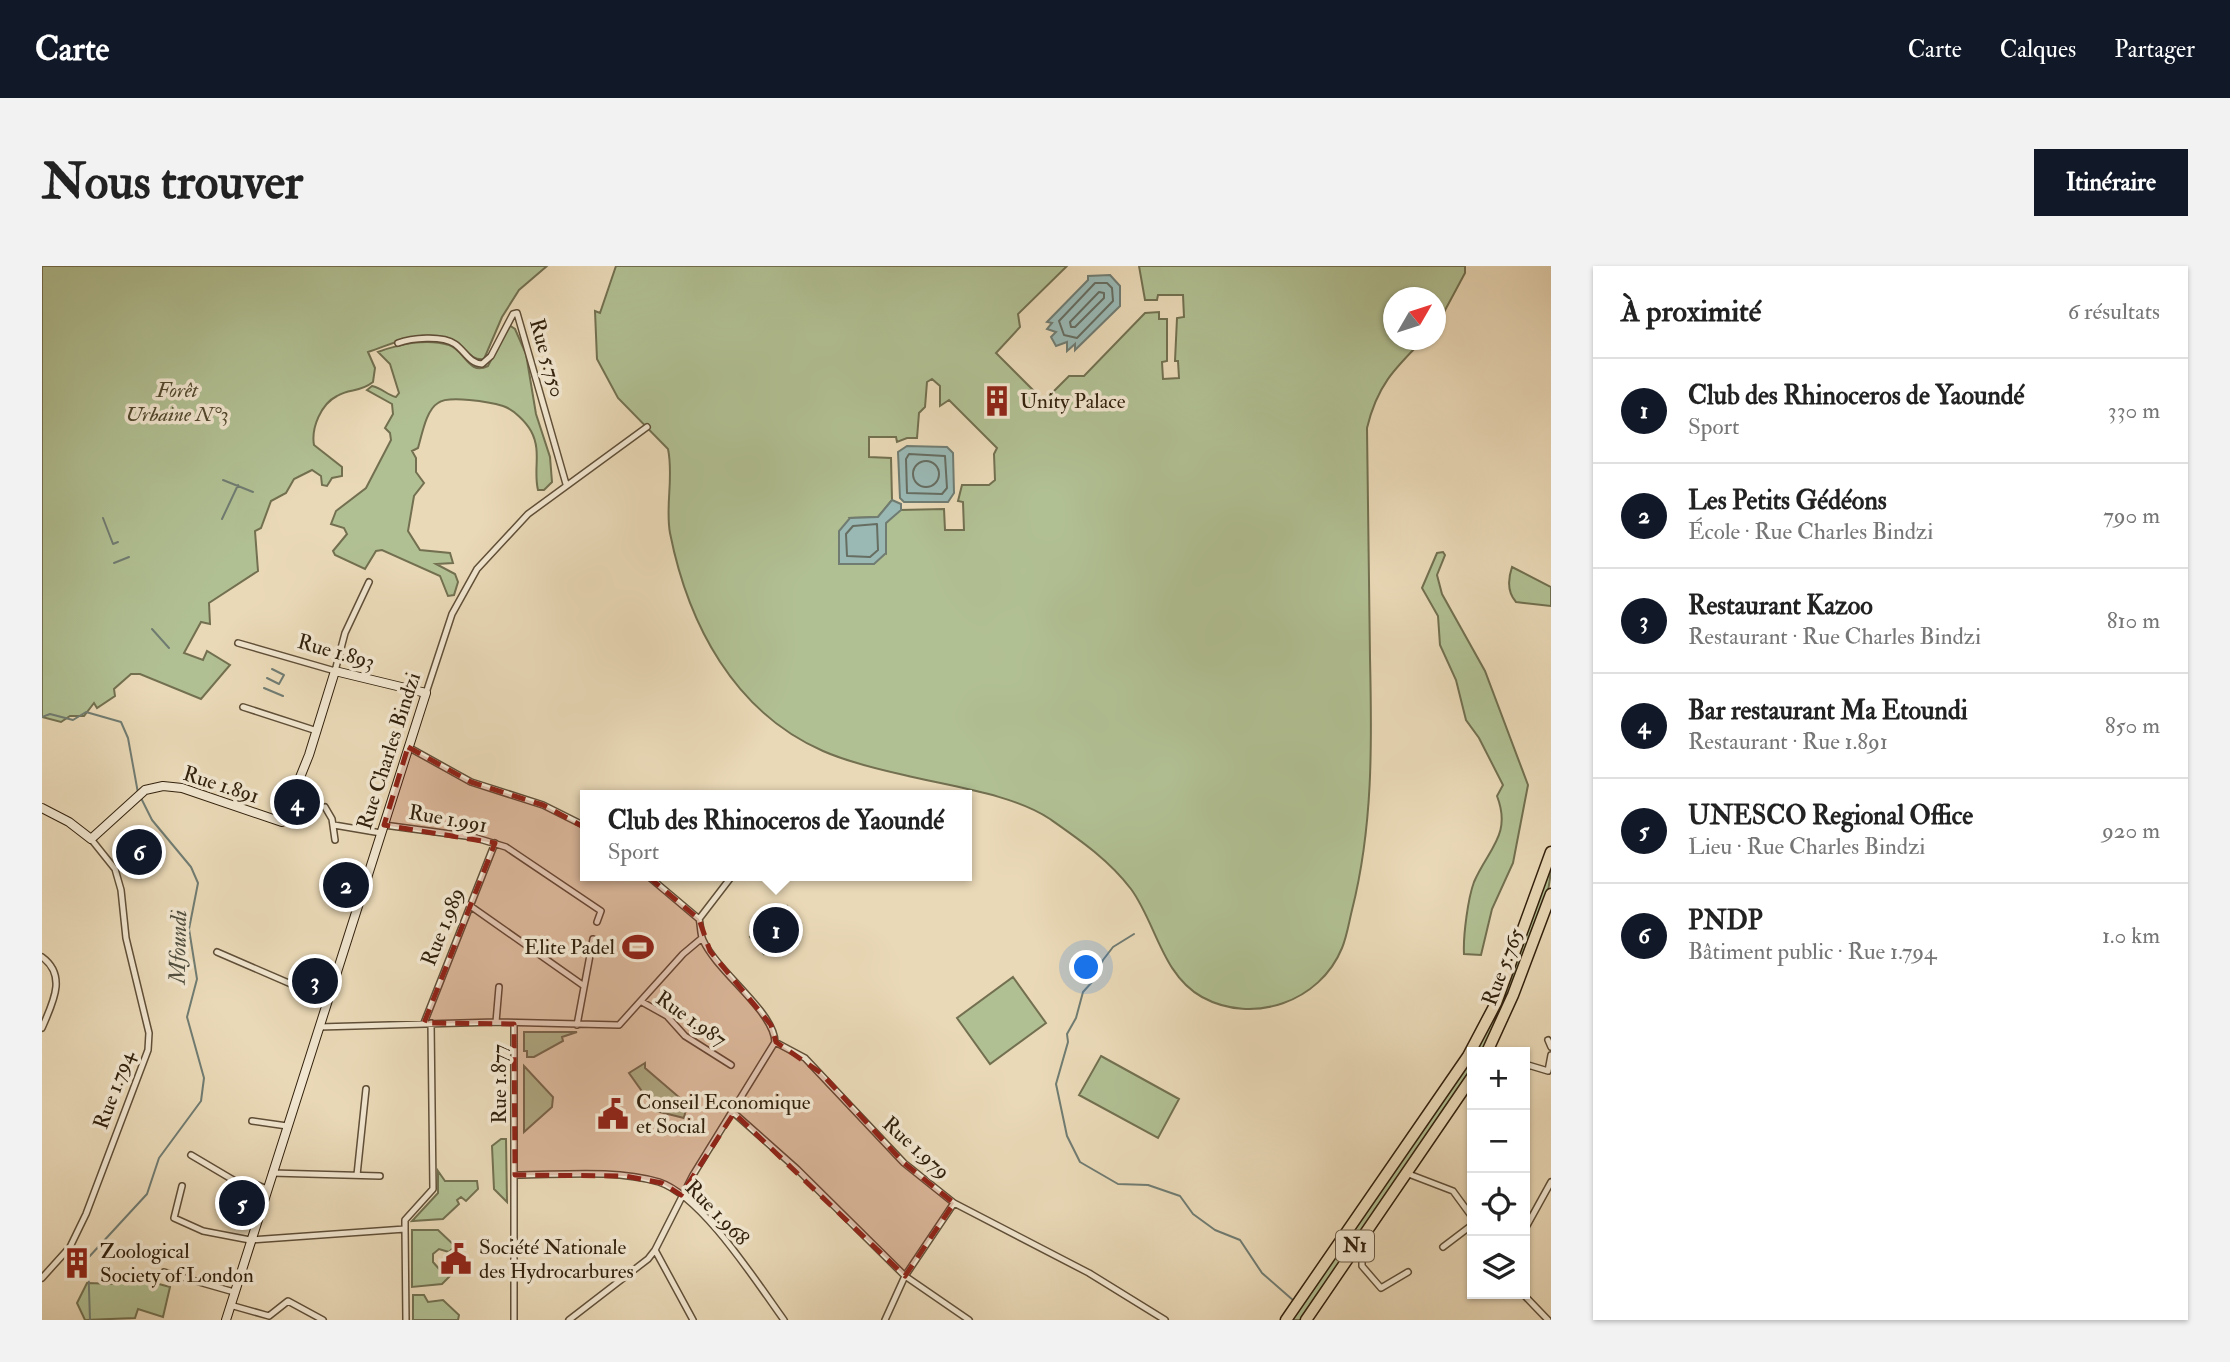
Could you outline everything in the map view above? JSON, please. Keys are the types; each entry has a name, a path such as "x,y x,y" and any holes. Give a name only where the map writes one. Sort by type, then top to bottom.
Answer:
{"highway":[{"name":"N1","path":"1286,1320 1468,1056 1496,1003 1551,852"},
{"name":"Rue 5.765","path":"1489,1047 1513,995 1551,894"},
{"name":"N1","path":"1306,1320 1467,1084"}],"street":[{"name":"Rue 5.750","path":"398,343 422,339 449,341 473,362 482,364 491,356 513,314 517,313 566,484"},
{"name":"Rue Charles Bindzi","path":"226,1320 442,638 465,586 505,536 566,484 647,427"},
{"path":"335,671 345,633 369,582"},
{"name":"Rue 1.893","path":"238,643 335,671 426,693"},
{"name":"Rue 1.891","path":"91,839 145,790 163,786 182,788 282,822 317,731 335,671"},
{"path":"243,707 317,731"},
{"path":"408,747 471,782 543,805 580,824"},
{"path":"325,807 334,825 335,840"},
{"name":"Rue 1.794","path":"42,808 69,822 91,839 115,869 121,890 126,938 149,1033 148,1050 86,1214 70,1247 42,1278"},
{"name":"Rue 1.991","path":"334,825 473,837 506,847 601,911 597,922"},
{"name":"Rue 1.989","path":"427,1023 469,905 495,844"},
{"path":"569,1320 648,1259 655,1250 673,1218 681,1195 775,1042 771,1025 719,964 702,938 699,919 654,881"},
{"path":"699,919 728,881"},
{"path":"469,905 584,986"},
{"path":"642,1002 683,954 702,938"},
{"path":"577,1025 593,939"},
{"path":"217,952 328,1000"},
{"path":"42,957 54,970 57,984 42,1028"},
{"path":"496,1022 499,987"},
{"name":"Rue 1.987","path":"514,1024 620,1025 642,1002 667,1016 685,1036 731,1065"},
{"path":"318,1027 427,1023 433,1189 406,1219 405,1320"},
{"name":"Rue 1.877","path":"427,1023 514,1024 514,1320"},
{"path":"1548,1040 1551,1047"},
{"name":"Rue 1.979","path":"775,1042 813,1066 904,1163 954,1203 1089,1273 1165,1320"},
{"path":"1530,1066 1548,1070 1551,1055"},
{"path":"357,1175 366,1088"},
{"path":"734,1112 797,1169 905,1276 969,1320"},
{"path":"252,1121 287,1125"},
{"path":"191,1155 240,1184 250,1182 267,1189"},
{"path":"272,1173 380,1176"},
{"path":"1406,1173 1448,1188 1467,1208"},
{"name":"Rue 1.968","path":"515,1175 642,1178 662,1183 681,1195 714,1227 784,1320"},
{"path":"1530,1220 1551,1182"},
{"path":"182,1186 173,1213 180,1223 250,1240 405,1229"},
{"path":"885,1320 905,1276 954,1203"},
{"path":"1443,1247 1467,1229"},
{"path":"1362,1237 1362,1266 1383,1288 1408,1272"},
{"path":"655,1250 693,1320"},
{"path":"164,1272 234,1292"},
{"path":"1528,1299 1548,1320"},
{"path":"230,1305 270,1318 288,1301 323,1320"}],"highlighted area":[{"path":"408,747 471,782 543,805 597,834 699,919 710,951 771,1025 776,1042 821,1073 904,1163 954,1203 905,1276 734,1113 681,1195 662,1183 625,1176 515,1175 514,1024 424,1023 495,843 384,825"}],"green space":[{"name":"Forêt Urbaine N°3","path":"42,266 547,266 519,290 502,317 484,359 474,357 453,340 437,336 407,339 368,352 375,368 373,382 331,400 318,417 314,431 314,445 342,467 342,476 332,478 327,486 322,485 321,476 312,470 294,479 286,493 271,501 261,528 255,531 258,571 209,603 210,624 201,622 184,653 203,660 207,651 230,665 201,699 140,674 131,674 114,689 115,696 97,708 94,703 84,716 70,716 61,722 42,717"},
{"path":"616,266 1067,266 1018,314 1020,327 996,353 1044,401 1069,376 1084,376 1145,313 1159,312 1159,319 1167,319 1167,361 1162,362 1163,379 1179,378 1178,361 1175,361 1177,318 1184,317 1183,295 1158,295 1157,300 1145,300 1139,266 1465,266 1465,273 1446,308 1446,287 1383,287 1383,350 1413,350 1381,389 1367,428 1370,785 1359,879 1345,939 1332,967 1301,995 1263,1008 1242,1009 1202,997 1178,976 1131,889 1093,851 1050,819 1035,810 999,797 873,768 833,755 792,734 764,713 740,689 720,662 689,600 670,533 668,449 618,398 597,359 595,311 600,313","holes":["932,379 940,386 940,406 949,400 997,448 994,454 995,480 989,485 962,485 958,501 963,502 964,530 945,530 944,509 899,510 886,523 886,553 850,518 878,517 892,500 891,458 869,457 869,437 896,437 897,442 917,438 919,413 925,407 927,382"]},
{"path":"509,325 515,329 526,354 536,414 550,457 552,482 544,490 538,490 534,438 529,427 515,413 503,406 489,403 460,399 443,401 430,411 418,448 412,451 416,458 416,472 424,483 414,496 408,531 420,550 450,553 453,563 436,564 455,574 458,582 454,595 448,596 440,576 382,550 376,551 365,569 335,555 333,551 347,534 344,528 331,524 336,511 366,488 391,440 390,433 385,428 393,414 392,404 367,390 372,386 396,397 399,393 390,364 378,352 413,343 440,343 454,348 471,365 481,368 488,366"},
{"path":"1443,552 1445,555 1437,575 1442,594 1485,671 1528,785 1513,863 1492,909 1481,955 1464,954 1466,917 1474,882 1500,832 1502,821 1497,796 1503,785 1479,738 1466,720 1456,680 1440,645 1438,616 1422,588 1437,553"},
{"path":"1512,567 1551,587 1551,606 1516,602 1509,585"},
{"path":"1551,863 1544,909 1526,959 1484,1047 1476,1047"},
{"path":"787,906 801,923 764,954 750,937"},
{"path":"1013,977 1046,1023 990,1064 957,1018"},
{"path":"524,1032 577,1032 562,1037 563,1041 534,1057 527,1057 527,1051 524,1051"},
{"path":"1101,1056 1179,1099 1158,1138 1079,1095"},
{"path":"1467,1062 1467,1078 1464,1083 1301,1320 1292,1320"},
{"path":"645,1063 645,1068 687,1104 684,1118 656,1111 629,1073"},
{"path":"524,1066 553,1097 552,1107 524,1132"},
{"path":"501,1139 506,1139 507,1202 494,1189 492,1146"},
{"path":"438,1171 445,1181 477,1181 478,1189 466,1201 461,1197 457,1200 459,1204 443,1219 412,1221 438,1193"},
{"path":"412,1230 438,1230 455,1246 449,1252 439,1249 433,1254 433,1262 440,1270 449,1267 454,1272 442,1284 412,1287"},
{"path":"133,1277 170,1287 163,1317 138,1309 135,1318 85,1320 77,1303 87,1283 118,1284"},
{"path":"413,1295 424,1295 428,1302 443,1300 459,1315 458,1320 413,1320"}],"water":[{"path":"1110,275 1120,286 1120,306 1075,350 1075,344 1067,351 1067,342 1056,346 1051,337 1056,332 1047,329 1052,323 1047,322 1088,280 1088,276"},
{"path":"907,446 947,447 953,453 954,493 948,502 904,502 900,498 898,452"},
{"path":"892,500 901,504 901,510 886,523 886,553 874,564 839,564 839,531 850,518 878,517"}],"waterway":[{"path":"223,480 253,492"},
{"path":"222,519 238,485"},
{"path":"103,518 113,544 118,542"},
{"path":"114,563 129,557"},
{"path":"152,629 169,648"},
{"path":"267,678 279,684 284,675 272,669"},
{"path":"264,688 283,696"},
{"name":"Mfoundi","path":"42,717 50,714 73,720 86,712 121,722 128,738 138,793"},
{"name":"Mfoundi","path":"90,1320 88,1258 147,1194 159,1158 201,1101 204,1078 187,1017 197,979 189,929 198,883 191,867 152,820 141,798"},
{"path":"1134,934 1113,947 1103,960 1093,981 1083,992 1076,1018 1067,1034 1068,1042 1056,1084 1067,1136 1080,1162 1118,1184 1148,1185 1180,1196 1193,1214 1215,1230 1240,1240 1262,1273 1294,1301"}],"place":[{"name":"Unity Palace","path":"997,401"},
{"name":"Bar restaurant Ma Etoundi","path":"297,802"},
{"name":"PNDP","path":"139,852"},
{"name":"Les Petits Gédéons","path":"346,885"},
{"name":"Club des Rhinoceros de Yaoundé","path":"776,930"},
{"name":"Elite Padel","path":"638,947"},
{"name":"Restaurant Kazoo","path":"315,981"},
{"name":"Conseil Economique et Social","path":"613,1114"},
{"name":"UNESCO Regional Office","path":"242,1203"},
{"name":"Société Nationale des Hydrocarbures","path":"456,1259"},
{"name":"Zoological Society of London","path":"77,1263"}]}
